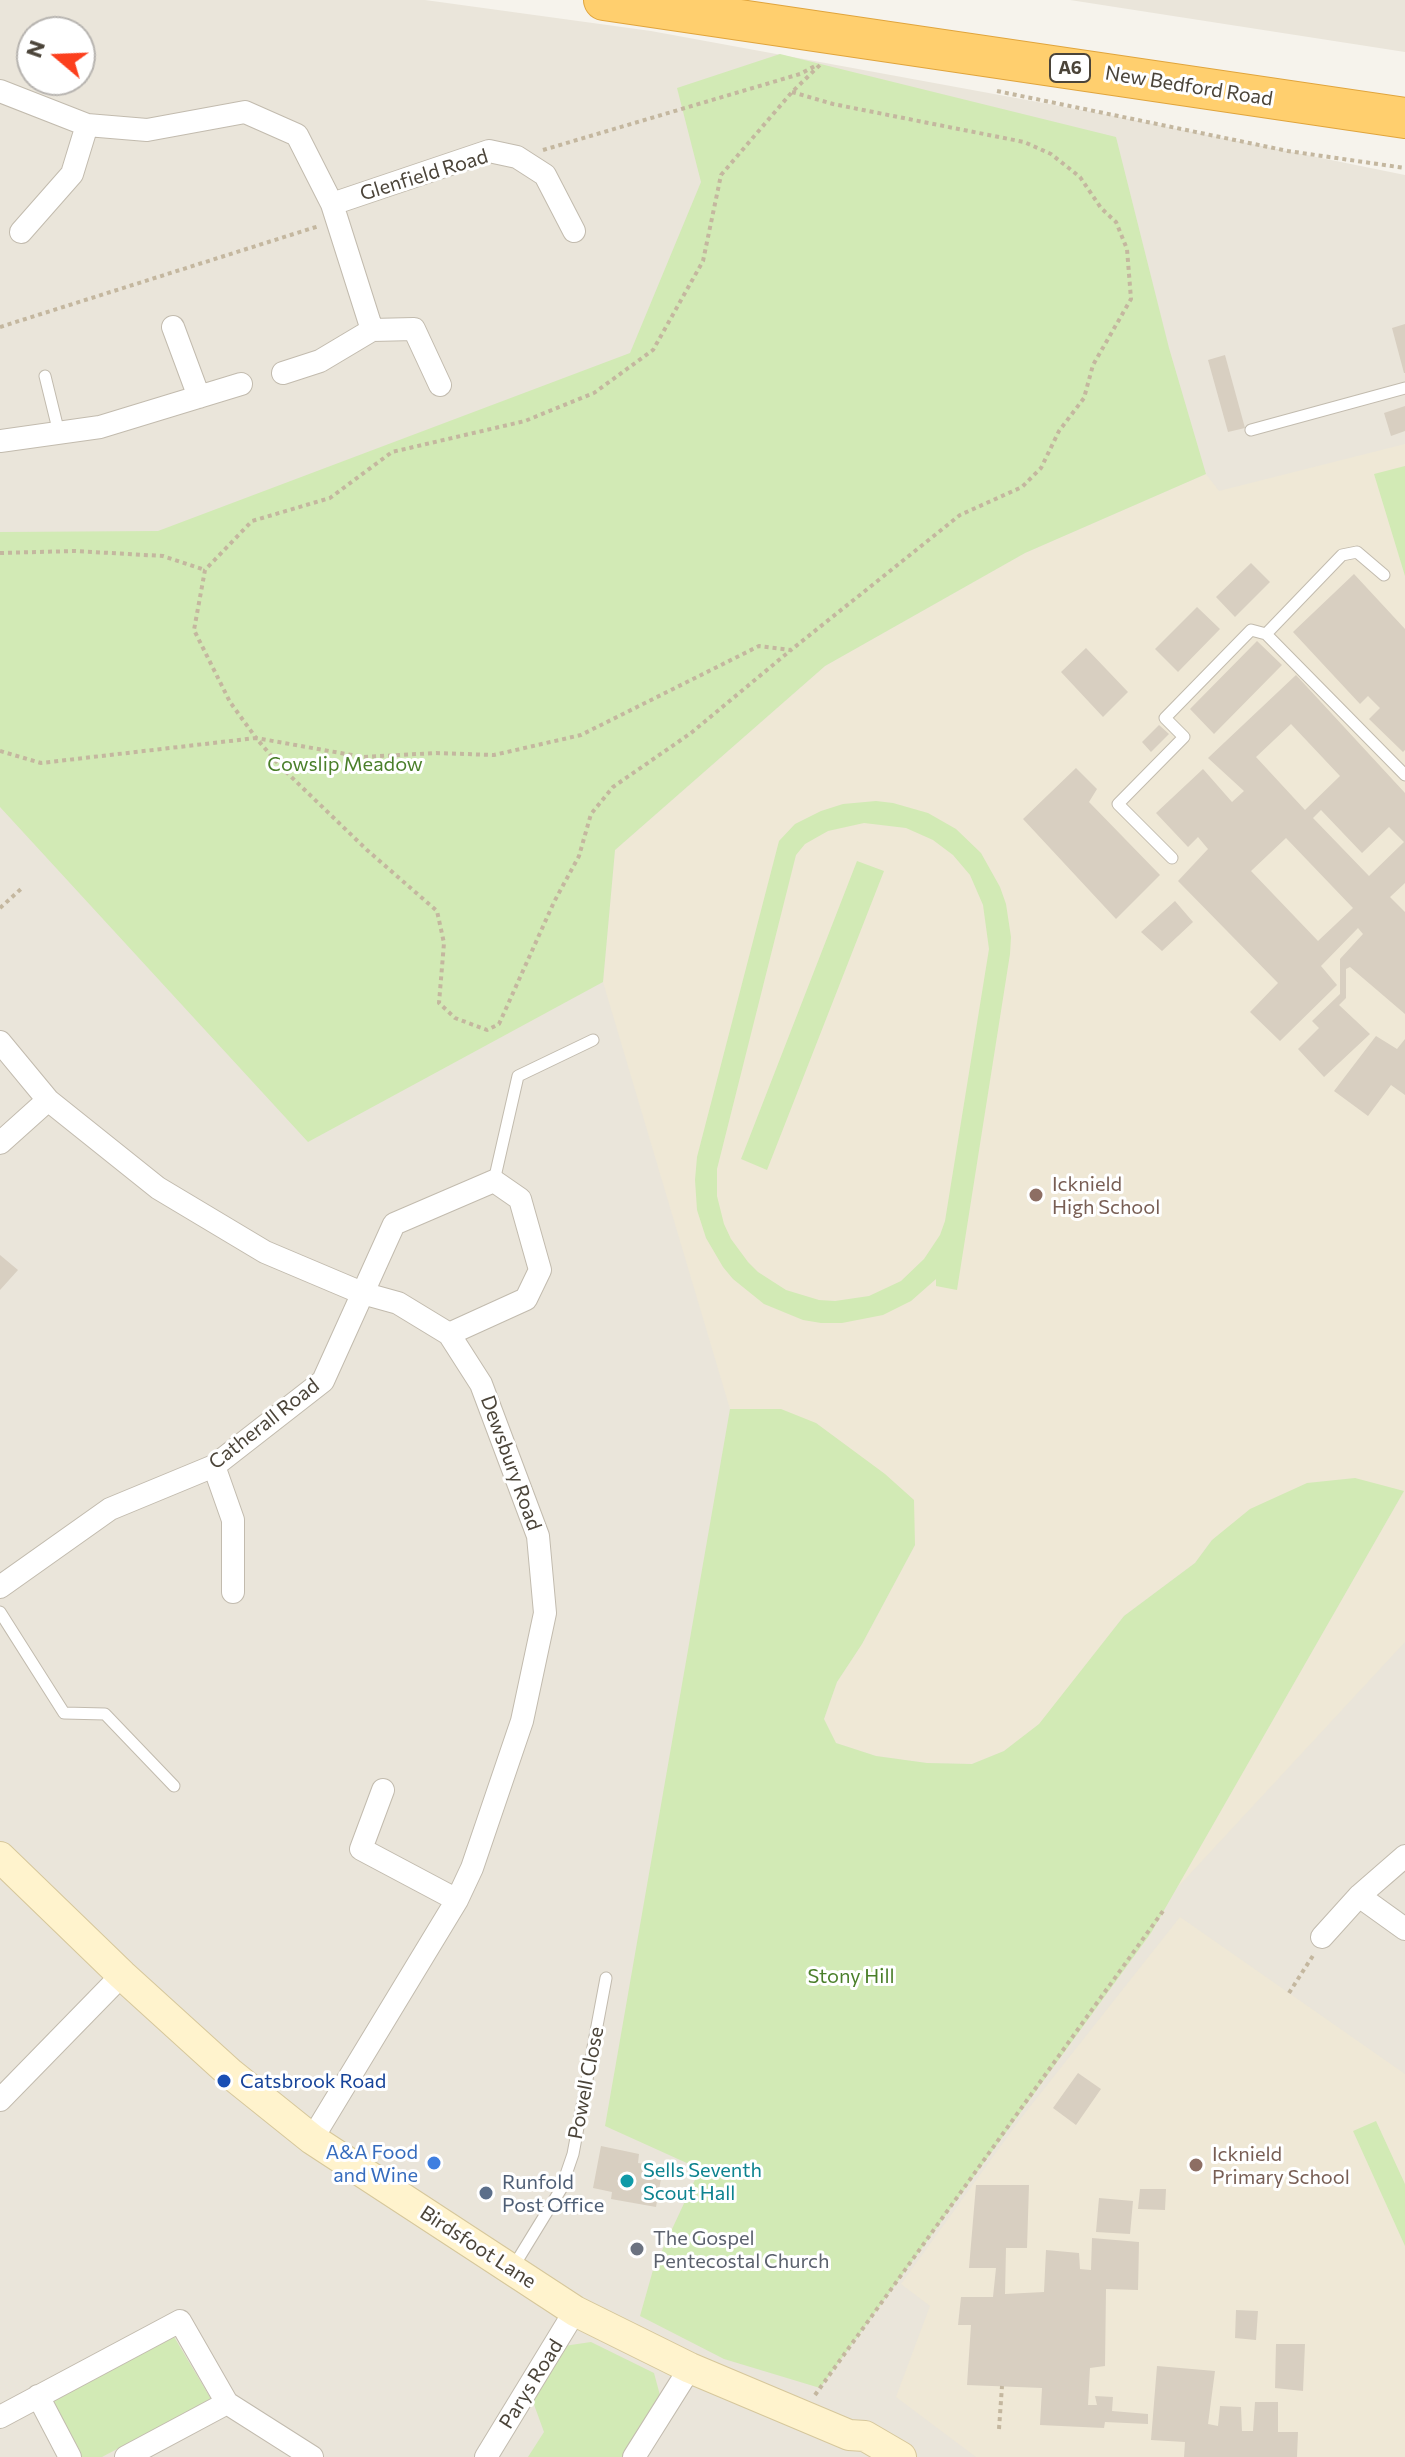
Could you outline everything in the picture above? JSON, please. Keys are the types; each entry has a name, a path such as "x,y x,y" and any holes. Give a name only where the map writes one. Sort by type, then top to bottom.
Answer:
{"highway":[{"name":"New Bedford Road","path":"604,0 1405,118"}],"street":[{"path":"0,91 87,125 147,130 245,112 297,135 332,204 372,330"},
{"path":"21,232 72,174 87,125"},
{"name":"Glenfield Road","path":"332,204 489,151 517,157 545,175 574,231"},
{"path":"173,327 199,397"},
{"path":"283,373 320,361 372,330 414,329 440,385"},
{"path":"0,441 100,427 241,384"},
{"name":"Dewsbury Road","path":"0,1042 48,1100 158,1188 265,1252 362,1293 398,1303 449,1334 481,1384 538,1536 545,1613 522,1721 472,1868 457,1900 312,2139"},
{"path":"0,1143 48,1100"},
{"path":"449,1334 526,1299 540,1270 520,1199 494,1181"},
{"name":"Catherall Road","path":"0,1587 110,1509 214,1466 323,1381 394,1224 494,1181"},
{"path":"214,1466 233,1520 233,1592"},
{"path":"383,1790 361,1849 457,1900"},
{"path":"1322,1937 1359,1896 1405,1856"},
{"name":"Birdsfoot Lane","path":"0,1857 122,1975 231,2074 312,2139 575,2311 690,2368 849,2435 865,2436 901,2457"},
{"path":"1359,1896 1405,1929"},
{"path":"0,2100 122,1975"},
{"name":"Parys Road","path":"486,2457 575,2311"},
{"path":"0,2417 180,2321 227,2403 312,2457"},
{"path":"634,2457 690,2368"},
{"path":"38,2396 70,2457"},
{"path":"126,2457 227,2403"}],"lane":[{"path":"45,376 59,433"},
{"path":"1251,430 1405,388"},
{"path":"1266,634 1342,555 1357,552 1384,575"},
{"path":"1172,858 1118,804 1184,737 1165,718 1251,630 1266,634 1405,775"},
{"path":"494,1181 518,1076 593,1040"},
{"path":"0,1612 64,1713 105,1714 174,1786"},
{"name":"Powell Close","path":"512,2269 561,2189 573,2154 606,1978"}],"path":[{"path":"517,157 800,74 823,62 792,92 721,175 703,261 653,350 594,393 525,421 392,452 330,498 252,521 205,570 194,630 230,702 281,767 367,850 437,911 444,943 439,1003 455,1018 487,1030 499,1024 554,902 579,856 591,814 613,787 691,733 960,515 1022,487 1041,468 1059,431 1084,398 1093,365 1131,299 1127,249 1116,222 1101,208 1080,177 1051,154 1024,142 833,104 792,92"},
{"path":"985,88 1288,151 1405,168"},
{"path":"0,327 321,226 332,204"},
{"path":"0,553 75,551 163,556 205,570"},
{"path":"0,751 41,763 256,738 363,757 436,753 494,755 581,735 759,646 791,650"},
{"path":"0,908 22,888"},
{"path":"802,2413 1163,1911"},
{"path":"1289,1993 1322,1937"},
{"path":"999,2429 1002,2386"}],"shaded area":[{"path":"0,0 425,0 651,31 1114,116 1405,175 1405,2457 0,2457"},
{"path":"1070,0 1405,0 1405,52"},
{"name":"Icknield High School","path":"1405,444 1405,1642 1176,1889 1404,1491 1212,1540 1195,1563 1124,1616 1040,1724 1004,1751 972,1764 927,1763 876,1756 836,1743 824,1719 837,1682 862,1644 915,1545 781,1409 730,1409 603,982 615,850 825,666 1025,553 1206,474 1219,491"},
{"name":"Icknield Primary School","path":"1180,1917 1405,2074 1405,2457 976,2457 896,2397 930,2306 901,2284 1021,2118"}],"green space":[{"name":"Cowslip Meadow","path":"780,54 1116,137 1169,348 1206,474 1025,553 825,666 615,850 603,982 308,1142 0,807 0,532 158,531 630,353 701,182 677,88"},
{"path":"1405,466 1405,576 1374,474"},
{"path":"893,803 928,813 956,829 981,853 1000,887 1011,937 957,1290 936,1286 936,1279 911,1301 883,1315 842,1323 821,1323 803,1320 764,1304 733,1279 706,1238 697,1210 695,1180 697,1157 779,841 795,824 843,804","holes":["864,823 906,828 933,840 953,855 970,875 983,905 989,949 945,1221 924,1259 901,1281 869,1296 819,1300 786,1290 748,1262 724,1224 717,1196 717,1169 796,855 805,844 828,831"]},
{"path":"857,861 884,871 767,1170 741,1159"},
{"name":"Stony Hill","path":"730,1409 781,1409 816,1423 885,1474 914,1500 915,1545 862,1644 837,1682 824,1719 836,1743 876,1756 927,1763 972,1764 1004,1751 1039,1724 1124,1616 1195,1563 1212,1540 1250,1509 1307,1483 1355,1478 1404,1491 1151,1933 820,2388 724,2359 640,2316 653,2270 700,2169 605,2126"},
{"path":"1376,2121 1405,2184 1405,2246 1353,2131"},
{"path":"173,2335 211,2399 102,2457 81,2457 52,2399"},
{"path":"591,2342 654,2373 661,2399 625,2457 528,2457 544,2432 532,2399 564,2346"}],"building":[{"path":"1405,324 1405,373 1404,373 1392,328"},
{"path":"1225,355 1245,428 1228,432 1208,360"},
{"path":"1405,406 1405,431 1391,436 1384,413"},
{"path":"1251,563 1270,582 1235,617 1216,597"},
{"path":"1354,574 1405,629 1403,752 1369,719 1380,708 1368,696 1360,704 1293,632"},
{"path":"1197,607 1220,629 1178,672 1155,649"},
{"path":"1257,641 1282,665 1214,734 1190,709"},
{"path":"1086,648 1128,692 1103,717 1061,672"},
{"path":"1296,675 1405,793 1405,883 1390,897 1405,912 1405,1014 1350,967 1346,969 1346,998 1339,1005 1370,1034 1324,1077 1298,1049 1319,1028 1312,1021 1340,994 1340,959 1363,934 1358,928 1321,966 1337,985 1280,1041 1250,1012 1278,983 1178,881 1208,849 1198,837 1188,847 1156,813 1203,769 1232,802 1244,791 1208,758","holes":["1291,724 1340,776 1305,810 1256,757","1321,810 1362,853 1389,827 1404,842 1369,876 1313,818","1286,838 1353,908 1318,941 1251,871"]},
{"path":"1159,725 1169,734 1151,752 1142,742"},
{"path":"1076,768 1097,789 1089,802 1160,875 1116,919 1023,819"},
{"path":"1175,901 1193,922 1162,951 1141,932"},
{"path":"1376,1036 1397,1049 1405,1039 1405,1095 1391,1085 1368,1116 1334,1091"},
{"path":"0,1255 18,1270 0,1290"},
{"path":"1078,2073 1101,2089 1076,2125 1053,2108"},
{"name":"Sells Seventh Scout Hall","path":"601,2146 639,2154 638,2163 652,2165 651,2171 662,2173 656,2207 611,2199 612,2192 593,2188"},
{"path":"976,2185 1029,2185 1027,2248 1006,2248 1005,2294 1044,2292 1046,2250 1079,2253 1080,2269 1091,2270 1092,2238 1139,2242 1138,2290 1106,2289 1105,2366 1090,2368 1088,2405 1097,2405 1095,2396 1113,2397 1112,2411 1148,2414 1148,2424 1105,2422 1104,2428 1040,2425 1042,2388 967,2385 971,2325 958,2325 961,2297 993,2297 996,2268 969,2268"},
{"path":"1140,2189 1166,2189 1165,2210 1138,2209"},
{"path":"1099,2198 1133,2201 1130,2234 1096,2232"},
{"path":"1236,2310 1258,2311 1256,2340 1235,2338"},
{"path":"1276,2344 1305,2344 1303,2391 1275,2388"},
{"path":"1157,2366 1215,2371 1208,2424 1218,2426 1220,2406 1241,2407 1242,2431 1253,2431 1255,2402 1278,2402 1278,2432 1298,2432 1297,2457 1184,2457 1185,2442 1151,2440"}],"place":[{"name":"Icknield High School","path":"1036,1195"},
{"name":"Catsbrook Road","path":"224,2081"},
{"name":"A&A Food and Wine","path":"434,2163"},
{"name":"Icknield Primary School","path":"1196,2165"},
{"name":"Sells Seventh Scout Hall","path":"627,2181"},
{"name":"Runfold Post Office","path":"486,2193"},
{"name":"The Gospel Pentecostal Church","path":"637,2249"}]}
